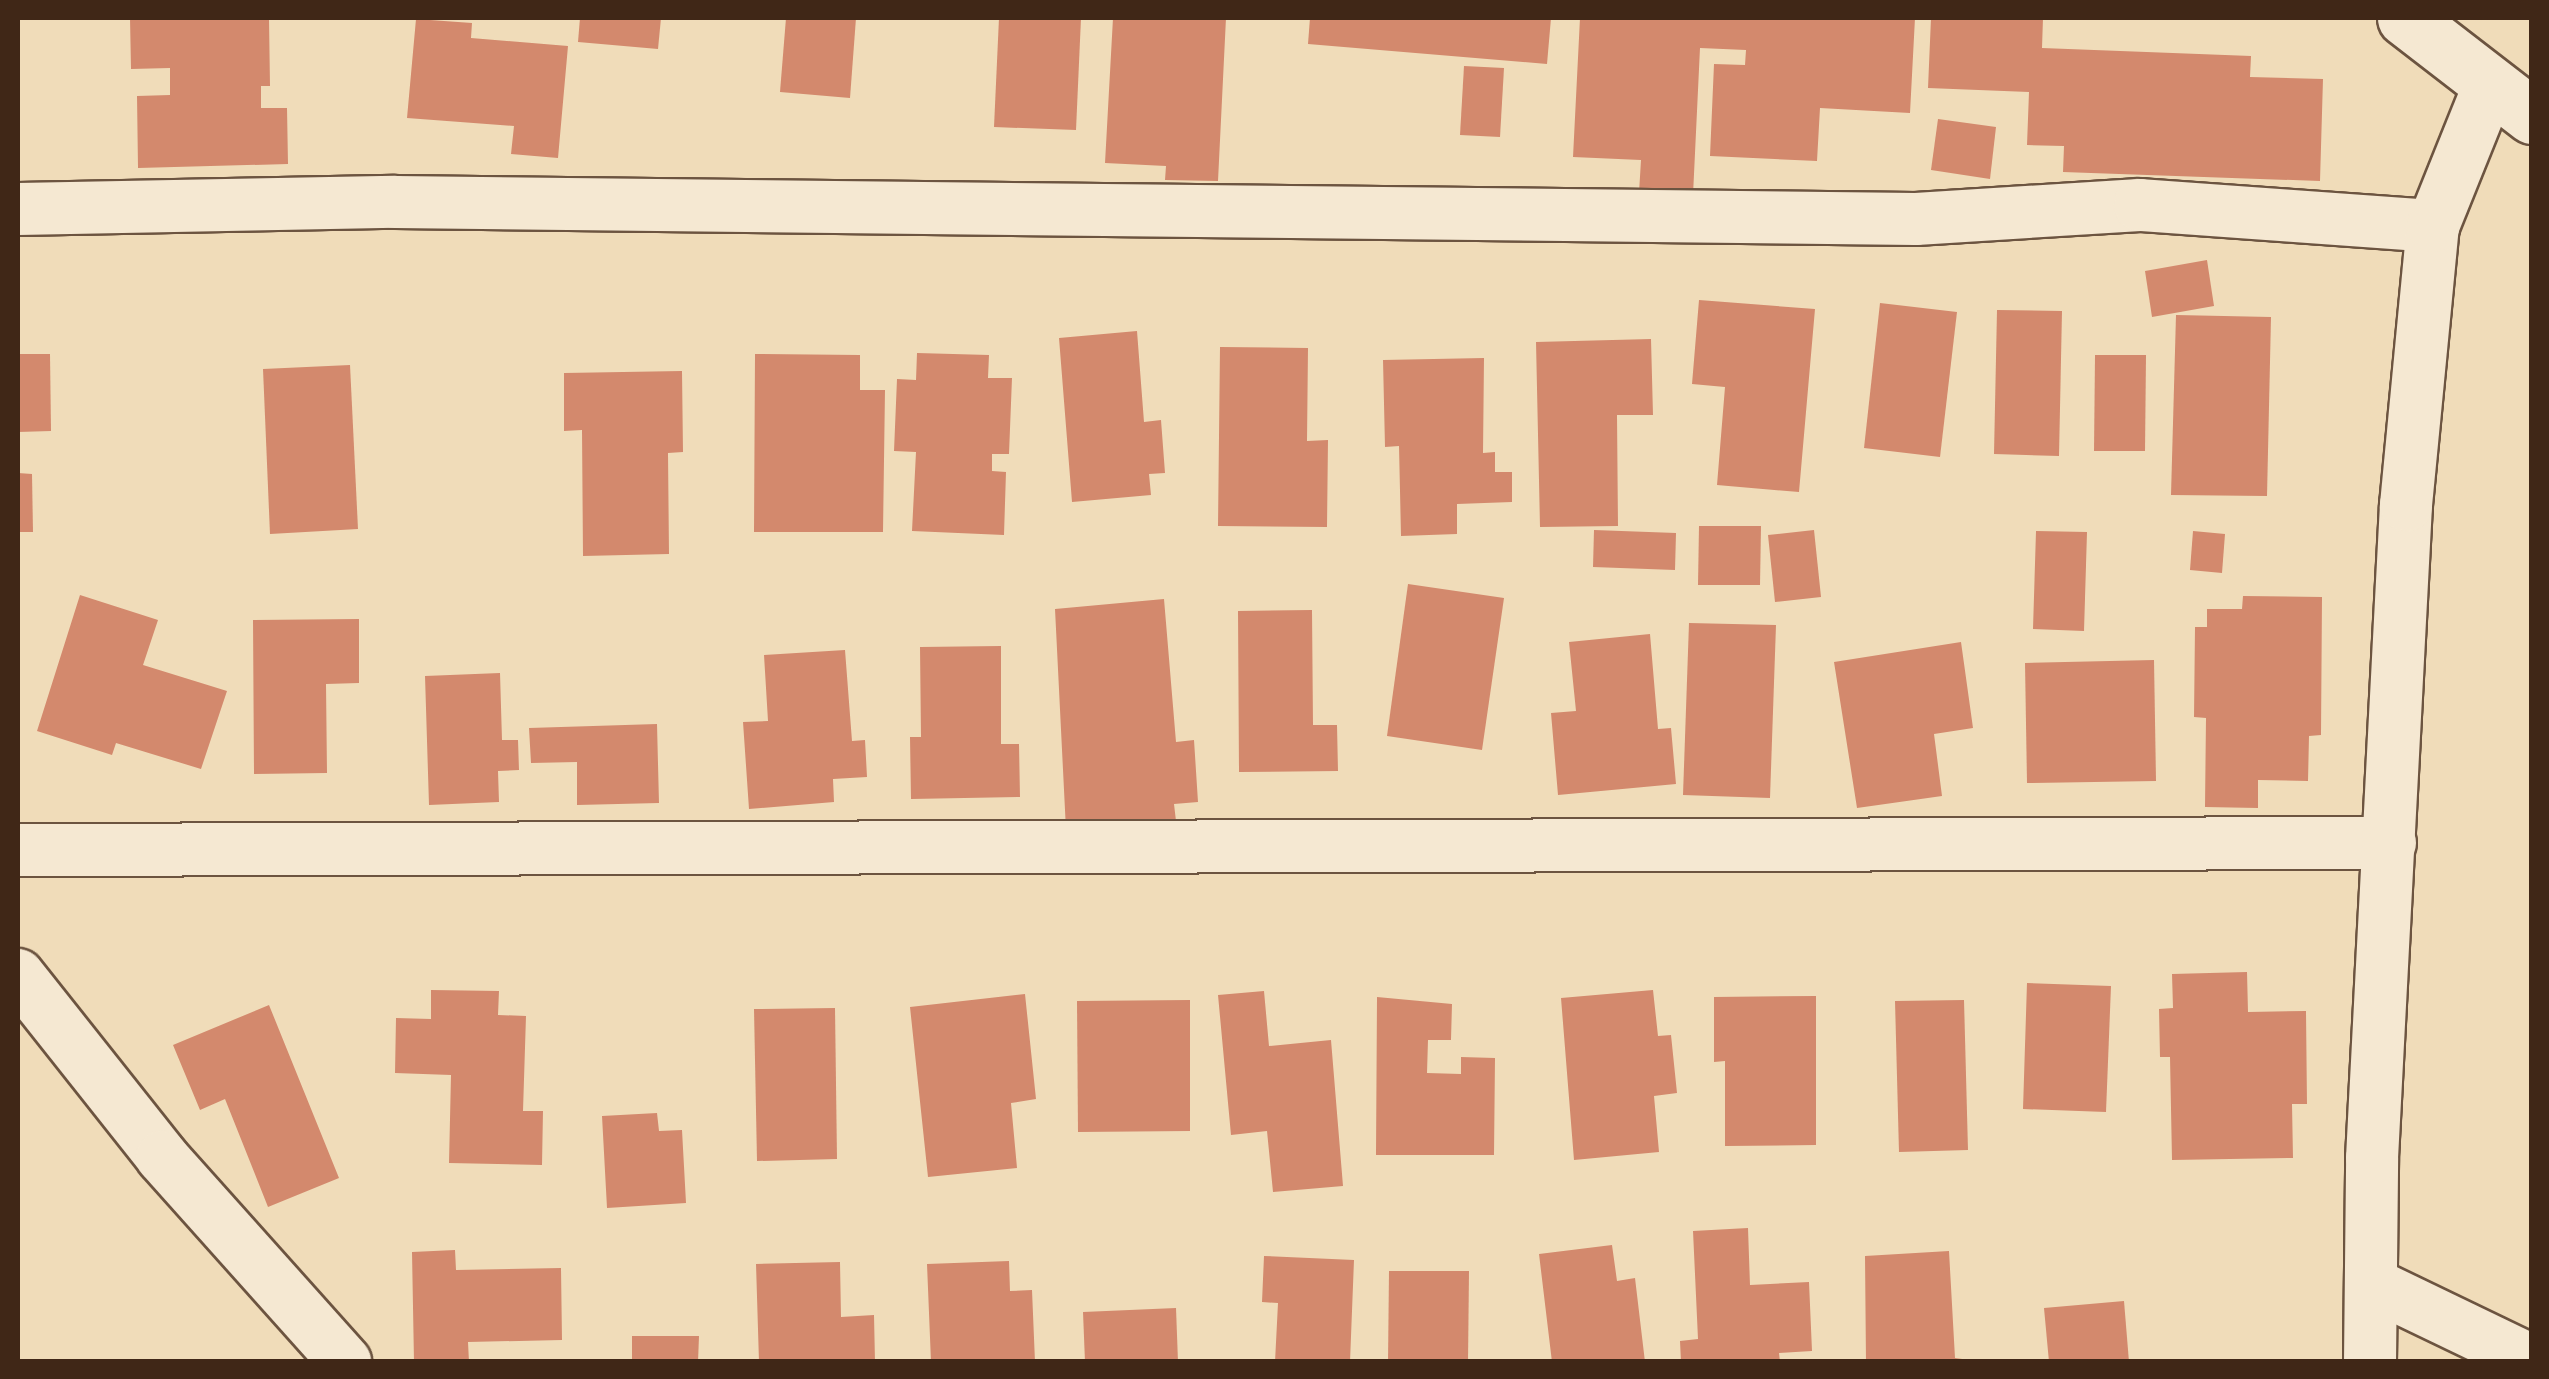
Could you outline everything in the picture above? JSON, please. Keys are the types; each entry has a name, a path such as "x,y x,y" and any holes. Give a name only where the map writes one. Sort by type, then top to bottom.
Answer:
{"street":[{"path":"2370,1362 2374,1285 2372,1158 2406,505 2432,226 2511,100 2405,18"},
{"path":"18,209 395,202 1916,219 2140,205 2432,226"},
{"path":"18,850 2390,843"},
{"path":"18,974 162,1157 345,1362"},
{"path":"2374,1285 2532,1361"}],"building":[{"path":"130,18 269,18 270,86 261,86 261,108 287,108 288,164 138,168 137,96 170,95 170,68 131,69"},
{"path":"580,18 661,18 658,49 578,42"},
{"path":"786,18 856,18 850,98 780,92"},
{"path":"999,18 1081,18 1076,130 994,127"},
{"path":"1113,18 1226,18 1218,181 1165,180 1166,166 1105,163"},
{"path":"1310,18 1551,18 1547,64 1308,44"},
{"path":"1580,18 1915,18 1910,113 1820,108 1817,161 1710,156 1714,64 1745,65 1746,50 1700,48 1693,195 1639,193 1641,160 1573,157"},
{"path":"1931,18 2043,18 2042,48 2251,56 2250,77 2323,79 2320,181 2063,172 2064,146 2027,145 2029,92 1928,88"},
{"path":"416,19 472,23 471,38 568,46 558,158 511,154 514,126 407,118"},
{"path":"1464,66 1504,68 1500,137 1460,135"},
{"path":"1938,119 1996,127 1990,179 1931,170"},
{"path":"2207,260 2214,306 2152,317 2145,271"},
{"path":"1699,300 1815,309 1799,492 1717,485 1725,387 1692,384"},
{"path":"1880,303 1957,312 1940,457 1864,448"},
{"path":"1997,310 2062,311 2059,456 1994,454"},
{"path":"2176,315 2271,317 2267,496 2171,495"},
{"path":"1137,331 1144,422 1161,420 1165,473 1149,474 1151,495 1072,502 1059,338"},
{"path":"1651,339 1653,415 1617,415 1618,526 1540,527 1536,342"},
{"path":"1220,347 1308,348 1307,441 1328,440 1327,527 1218,526"},
{"path":"917,353 989,355 988,378 1012,378 1009,454 992,454 992,471 1006,472 1004,535 912,531 916,452 894,451 897,379 916,380"},
{"path":"18,354 50,354 51,431 18,432"},
{"path":"755,354 860,355 860,390 885,390 883,532 754,532"},
{"path":"2095,355 2146,355 2145,451 2094,451"},
{"path":"1484,358 1483,453 1495,452 1495,472 1512,472 1512,502 1457,504 1457,534 1401,536 1399,446 1385,447 1383,360"},
{"path":"350,365 358,529 270,534 263,369"},
{"path":"682,371 683,452 668,453 669,554 583,556 582,430 564,431 564,373"},
{"path":"18,473 32,474 33,532 18,532"},
{"path":"1699,526 1761,526 1760,585 1698,585"},
{"path":"1594,530 1676,533 1675,570 1593,567"},
{"path":"1814,530 1821,597 1775,602 1768,535"},
{"path":"2036,531 2087,532 2084,631 2033,629"},
{"path":"2193,531 2225,534 2222,573 2190,570"},
{"path":"1408,584 1504,598 1482,750 1387,736"},
{"path":"80,595 158,620 143,665 227,691 201,769 116,743 112,755 37,731"},
{"path":"2243,596 2322,597 2321,735 2309,736 2308,781 2258,780 2258,808 2205,807 2206,718 2194,717 2195,627 2207,627 2207,609 2242,609"},
{"path":"1164,599 1176,742 1194,740 1198,802 1174,804 1176,821 1066,830 1055,609"},
{"path":"1312,610 1313,725 1337,725 1338,771 1239,772 1238,611"},
{"path":"359,619 359,683 326,684 327,773 254,774 253,620"},
{"path":"1689,623 1776,625 1770,798 1683,795"},
{"path":"1650,634 1658,729 1671,728 1676,784 1558,795 1551,713 1576,711 1569,642"},
{"path":"1961,642 1973,728 1934,734 1942,796 1857,808 1834,662"},
{"path":"1001,646 1001,744 1019,744 1020,797 911,799 910,737 921,737 920,647"},
{"path":"845,650 852,741 865,740 867,777 833,779 834,802 749,809 743,722 768,721 764,655"},
{"path":"2154,660 2156,781 2027,783 2025,663"},
{"path":"500,673 502,740 518,740 519,770 498,771 499,802 429,805 425,676"},
{"path":"657,724 659,803 577,805 577,762 531,763 529,728"},
{"path":"2247,972 2248,1012 2306,1011 2307,1104 2292,1104 2293,1158 2172,1160 2170,1057 2160,1057 2159,1009 2173,1008 2172,974"},
{"path":"2027,983 2111,986 2106,1112 2023,1109"},
{"path":"431,990 499,991 498,1015 526,1016 523,1111 543,1111 542,1165 449,1163 451,1075 395,1073 396,1018 431,1019"},
{"path":"1653,990 1658,1036 1671,1035 1677,1093 1654,1096 1659,1152 1574,1160 1561,998"},
{"path":"1264,991 1269,1046 1331,1040 1343,1186 1273,1192 1267,1131 1231,1135 1218,995"},
{"path":"1025,994 1036,1099 1011,1103 1017,1168 928,1177 910,1007"},
{"path":"1816,996 1816,1145 1725,1146 1725,1061 1714,1062 1714,997"},
{"path":"1377,997 1452,1004 1451,1040 1428,1040 1427,1073 1461,1074 1461,1057 1495,1058 1494,1155 1376,1155"},
{"path":"1190,1000 1190,1131 1078,1132 1077,1001"},
{"path":"1964,1000 1968,1150 1899,1152 1895,1001"},
{"path":"269,1005 339,1178 268,1207 225,1099 200,1110 173,1045"},
{"path":"835,1008 837,1159 757,1161 754,1009"},
{"path":"657,1113 659,1131 682,1130 686,1203 607,1208 602,1116"},
{"path":"1748,1228 1750,1285 1809,1282 1812,1351 1779,1353 1780,1362 1681,1362 1680,1341 1698,1339 1693,1231"},
{"path":"1612,1245 1617,1281 1635,1278 1645,1362 1552,1362 1539,1254"},
{"path":"455,1250 456,1270 561,1268 562,1340 468,1342 469,1362 414,1362 412,1252"},
{"path":"1949,1251 1955,1358 1984,1362 1866,1362 1865,1256"},
{"path":"1264,1256 1354,1260 1350,1362 1275,1362 1278,1303 1262,1302"},
{"path":"1009,1261 1010,1291 1032,1290 1035,1362 931,1362 927,1264"},
{"path":"840,1262 841,1317 874,1315 875,1362 759,1362 756,1264"},
{"path":"1389,1271 1469,1271 1468,1362 1388,1362"},
{"path":"2124,1301 2129,1362 2049,1362 2044,1308"},
{"path":"1176,1308 1178,1362 1085,1362 1083,1312"},
{"path":"632,1336 699,1336 698,1362 632,1362"}]}
